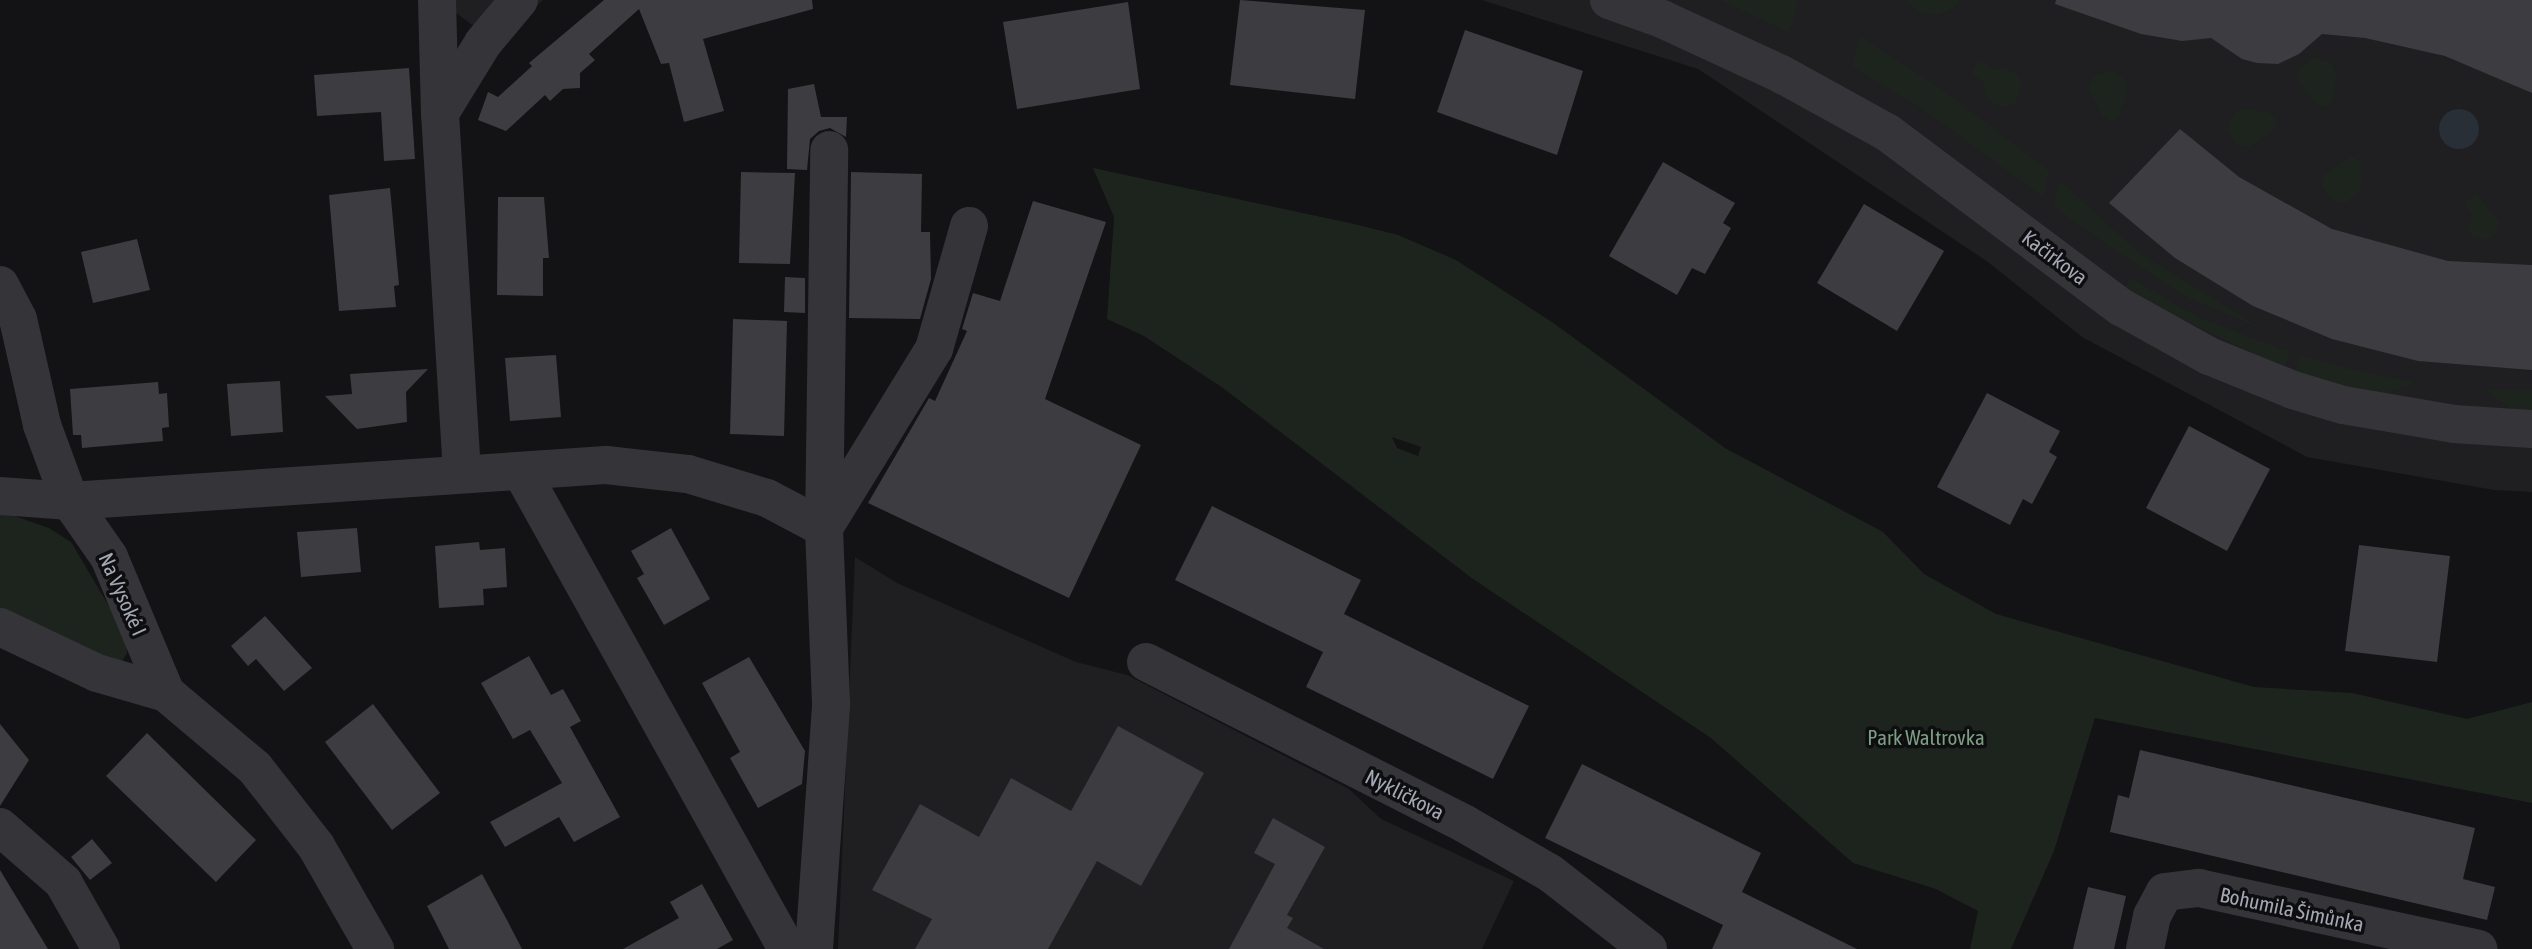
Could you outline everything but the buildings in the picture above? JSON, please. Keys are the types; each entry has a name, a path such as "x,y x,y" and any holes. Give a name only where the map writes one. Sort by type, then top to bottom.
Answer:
{"street":[{"path":"437,0 440,113 462,473"},
{"path":"440,113 483,43 519,0"},
{"name":"Kačírkova","path":"1609,0 1662,19 1781,74 1888,134 2122,307 2209,356 2293,390 2343,405 2442,423 2532,429"},
{"path":"814,949 823,765 831,703 824,528 829,150"},
{"path":"824,528 934,349 969,226"},
{"name":"Na Vysoké I","path":"0,285 18,319 43,425 70,501 109,557 166,693"},
{"path":"0,496 70,501 606,465 688,474 767,498 824,528"},
{"path":"521,471 787,949"},
{"path":"0,627 97,673 166,693 255,768 316,846 375,949"},
{"name":"Nyklíčkova","path":"1146,662 1540,867 1614,919 1648,949"},
{"path":"0,827 63,882 101,949"},
{"name":"Bohumila Šimůnka","path":"2145,949 2152,916 2165,892 2199,888 2478,949"}],"shaded area":[{"path":"439,0 543,0 496,43"},
{"path":"1482,0 2532,0 2532,492 2494,490 2307,457 2082,337 1988,262 1698,69"},
{"path":"2459,109 2467,110 2473,115 2478,121 2478,137 2473,143 2467,148 2459,149 2451,148 2445,143 2440,137 2439,129 2440,121 2445,115 2451,110"},
{"path":"855,557 897,583 1076,662 1127,675 1349,789 1381,819 1514,881 1482,949 838,949"}],"green space":[{"path":"1719,0 1794,0 1798,2 1790,33"},
{"path":"1906,0 1959,0 1952,9 1935,16 1916,11"},
{"path":"1860,36 1940,88 2049,171 2043,197 1923,109 1852,67"},
{"path":"2315,57 2332,64 2337,75 2333,101 2326,107 2315,103 2297,79 2300,67"},
{"path":"1980,61 1993,69 2005,68 2017,74 2022,86 2015,103 2004,108 1987,101 1983,82 1971,74"},
{"path":"2110,70 2125,79 2128,91 2119,116 2112,121 2103,117 2088,88 2093,77"},
{"path":"2245,108 2271,113 2277,120 2275,129 2248,148 2236,145 2227,129 2234,113"},
{"path":"2350,156 2363,162 2360,192 2345,203 2333,201 2322,187 2324,175"},
{"name":"Park Waltrovka","path":"1093,168 1398,235 1456,260 1552,322 1725,448 1883,532 1924,574 1996,614 2254,687 2352,693 2467,719 2532,702 2532,803 2095,718 2054,851 2011,949 1970,949 1978,911 1936,889 1853,863 1711,738 1473,579 1223,388 1144,336 1107,319 1114,217","holes":["1392,437 1421,447 1418,456 1397,448"]},
{"path":"2060,181 2141,254 2264,330 2184,296 2053,206"},
{"path":"2477,194 2499,222 2498,231 2487,240 2473,237 2468,228 2472,215 2465,203"},
{"path":"2131,278 2198,317 2290,352 2285,368 2166,312 2125,287"},
{"path":"2301,355 2349,369 2416,382 2384,395 2337,385 2295,372"},
{"path":"2485,390 2532,390 2532,412 2515,412"},
{"path":"0,511 49,528 71,542 126,635 127,653 120,665 0,618"}]}
